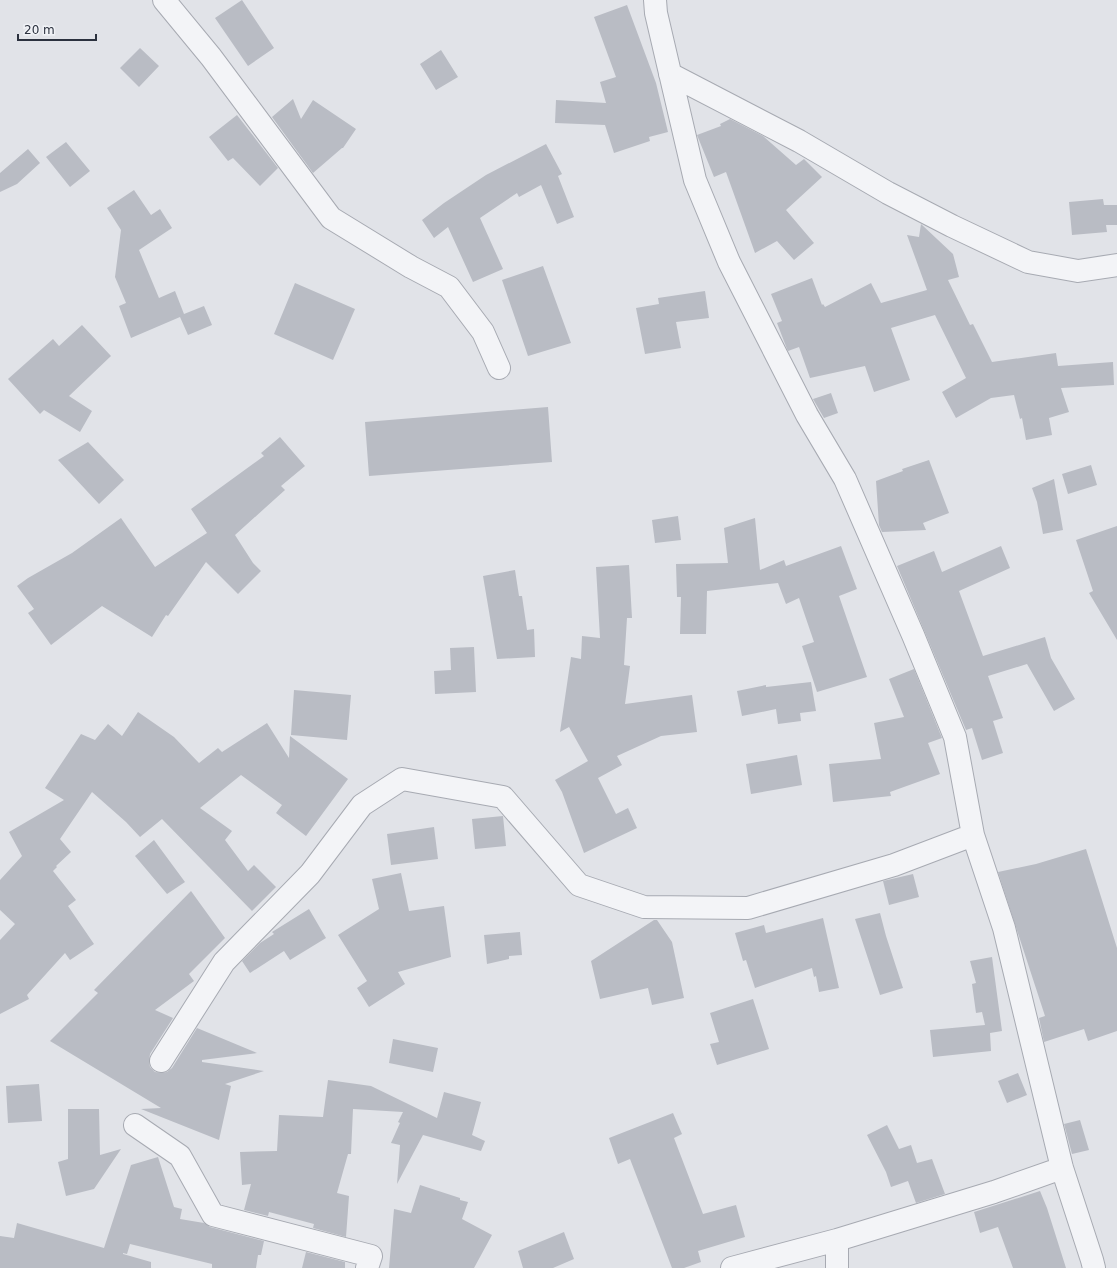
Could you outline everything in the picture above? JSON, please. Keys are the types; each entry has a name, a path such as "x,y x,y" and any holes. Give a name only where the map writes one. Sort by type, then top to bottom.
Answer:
{"street":[{"path":"164,0 211,57 331,218 411,267 449,287 483,332 499,368"},
{"path":"655,0 656,13 695,180 729,262 803,408 845,479 916,642 955,737 973,835 1004,928 1062,1168 1098,1265"},
{"path":"670,74 799,141 888,194 1028,262 1078,271 1117,265"},
{"path":"162,1061 224,962 310,874 362,805 402,779 504,797 579,886 644,907 748,908 894,865 973,835"},
{"path":"135,1125 180,1156 213,1215 371,1256 367,1268"},
{"path":"732,1268 838,1240 994,1192 1062,1168"},
{"path":"837,1268 838,1240"}],"building":[{"path":"242,0 274,48 248,66 215,18"},
{"path":"627,5 656,83 668,132 649,137 650,141 614,153 605,125 555,123 556,100 606,103 600,82 616,77 594,17"},
{"path":"140,48 159,66 139,87 120,68"},
{"path":"441,50 458,77 436,90 420,64"},
{"path":"293,99 301,119 313,100 356,129 343,148 313,173 272,117"},
{"path":"237,115 278,168 260,186 233,158 228,161 209,137"},
{"path":"730,119 763,136 796,165 804,159 822,177 786,210 814,243 794,260 777,241 755,253 726,172 714,177 697,135 721,126 720,124"},
{"path":"66,142 90,171 70,187 46,157"},
{"path":"546,144 562,174 558,176 574,217 557,224 541,185 519,197 517,193 480,218 503,269 473,282 448,227 434,238 422,220 444,203 486,175"},
{"path":"28,149 40,163 17,184 0,192 0,173"},
{"path":"134,190 151,215 160,209 172,228 139,250 159,298 175,291 184,314 204,306 212,325 188,335 180,317 131,338 119,306 126,303 115,277 121,230 107,208"},
{"path":"1103,199 1104,205 1117,205 1117,225 1106,225 1107,232 1072,235 1069,202"},
{"path":"921,224 953,254 959,277 948,280 970,325 973,324 992,362 1056,353 1058,366 1113,362 1114,385 1061,388 1069,412 1049,418 1052,435 1026,440 1022,418 1020,419 1014,395 991,398 956,418 942,392 966,378 935,315 891,328 910,380 874,392 865,366 810,378 799,347 788,351 787,349 777,323 782,321 771,294 812,278 822,305 823,304 825,307 871,283 881,303 927,290 907,235 919,237"},
{"path":"543,266 571,343 528,356 502,280"},
{"path":"295,283 355,309 333,360 274,334"},
{"path":"705,291 709,318 676,322 681,348 645,354 636,308 659,304 658,298"},
{"path":"82,325 111,356 69,396 92,411 80,432 44,410 40,414 8,379 53,339 59,346"},
{"path":"831,393 838,413 824,418 813,399"},
{"path":"548,407 552,462 369,476 365,422"},
{"path":"280,437 305,466 281,486 285,490 235,535 253,563 261,571 238,594 206,562 168,616 166,615 152,637 102,606 51,645 28,613 34,609 17,586 28,578 72,553 121,518 155,567 207,533 191,509 264,456 261,453"},
{"path":"88,442 124,480 99,504 58,460"},
{"path":"929,460 949,513 923,523 926,530 882,532 879,525 876,481 903,471 902,469"},
{"path":"1091,465 1097,485 1068,494 1062,474"},
{"path":"1054,479 1063,530 1043,534 1037,502 1032,488"},
{"path":"678,516 681,540 655,543 652,520"},
{"path":"755,518 760,570 784,560 786,566 841,546 857,589 839,596 867,677 817,692 802,646 814,642 799,598 786,604 778,583 707,591 706,634 680,634 681,597 677,597 676,564 728,563 724,528"},
{"path":"1117,526 1117,640 1089,593 1093,591 1076,540"},
{"path":"1001,546 1010,568 959,591 983,656 1045,637 1051,658 1075,699 1054,711 1027,664 988,676 1003,718 993,721 1003,753 982,760 972,728 966,730 897,566 934,551 942,572"},
{"path":"629,565 632,618 627,618 624,665 630,666 625,704 692,695 697,732 661,736 617,756 622,765 598,778 616,814 628,808 637,828 584,853 562,792 555,780 588,761 569,727 560,732 571,657 581,659 582,636 600,638 596,567"},
{"path":"515,570 519,596 522,596 527,630 534,629 535,657 497,659 483,576"},
{"path":"474,647 476,692 435,694 434,671 451,670 450,648"},
{"path":"914,669 942,738 928,743 940,774 890,792 891,796 833,802 829,764 881,759 874,723 904,717 889,679"},
{"path":"811,682 816,711 800,713 801,721 778,724 776,709 742,716 737,691 766,685 766,687"},
{"path":"294,690 351,695 347,740 291,735"},
{"path":"138,712 174,737 199,763 218,748 222,752 267,723 289,758 290,736 348,779 306,836 276,813 282,805 241,775 200,808 232,831 225,840 248,871 254,865 276,887 252,911 162,819 140,837 126,822 92,792 60,839 71,852 56,866 57,867 53,871 76,900 68,906 94,944 70,960 65,953 27,995 29,999 0,1014 0,940 15,924 0,910 0,880 22,856 9,832 64,800 45,788 81,734 95,740 108,724 122,736"},
{"path":"797,755 802,785 751,794 746,764"},
{"path":"503,816 506,846 475,849 472,819"},
{"path":"434,827 438,859 391,865 387,834"},
{"path":"154,840 185,882 167,894 135,856"},
{"path":"1086,849 1117,948 1117,1031 1088,1041 1084,1029 1044,1042 1039,1018 1045,1016 998,872 1036,864"},
{"path":"401,873 409,911 444,906 451,957 398,972 405,984 369,1007 357,988 367,981 338,935 379,909 372,879"},
{"path":"913,874 919,897 889,905 883,881"},
{"path":"191,891 225,938 189,974 194,981 155,1010 173,1018 150,1054 149,1061 150,1067 155,1072 167,1072 172,1068 197,1028 257,1053 202,1060 202,1062 264,1071 225,1084 231,1086 219,1140 141,1109 161,1108 50,1041 98,993 94,990"},
{"path":"309,909 326,938 290,960 284,951 250,973 242,961 260,943 274,934 272,932"},
{"path":"880,913 903,988 880,995 855,919"},
{"path":"823,918 839,988 819,992 816,976 814,977 812,968 755,988 746,960 743,961 735,933 764,925 766,933"},
{"path":"654,920 657,920 672,942 684,998 652,1005 648,988 600,999 591,961"},
{"path":"520,932 522,955 509,956 509,959 487,964 484,935"},
{"path":"992,957 1002,1031 990,1033 991,1051 933,1057 930,1030 985,1025 982,1012 976,1013 972,984 976,983 970,961"},
{"path":"753,999 769,1049 717,1065 710,1044 719,1042 710,1013"},
{"path":"393,1039 438,1048 433,1072 389,1063"},
{"path":"1018,1073 1027,1095 1007,1103 998,1081"},
{"path":"328,1080 371,1086 437,1118 444,1092 481,1102 472,1135 485,1141 481,1151 423,1135 397,1184 400,1145 391,1143 403,1112 353,1109 351,1154 348,1154 337,1193 349,1196 346,1237 313,1228 314,1224 269,1212 268,1216 244,1210 251,1184 242,1185 240,1152 277,1151 279,1115 323,1117"},
{"path":"39,1084 42,1121 8,1123 6,1086"},
{"path":"68,1109 99,1109 100,1155 121,1149 94,1189 66,1196 58,1162 68,1159"},
{"path":"673,1113 682,1134 674,1138 703,1214 736,1205 745,1237 698,1251 701,1262 684,1268 672,1268 630,1159 618,1164 609,1138"},
{"path":"1080,1120 1089,1150 1072,1154 1064,1124"},
{"path":"887,1125 899,1149 911,1145 917,1163 932,1159 945,1194 916,1203 908,1181 891,1187 886,1172 867,1135"},
{"path":"158,1157 174,1207 182,1209 180,1219 204,1223 210,1227 264,1241 261,1255 258,1255 256,1268 212,1268 212,1264 130,1244 127,1254 123,1254 151,1262 151,1268 0,1268 0,1236 14,1238 17,1223 104,1248 131,1165"},
{"path":"420,1185 468,1202 462,1219 492,1235 474,1268 389,1268 394,1209 411,1213"},
{"path":"1040,1191 1066,1268 1013,1268 998,1227 980,1233 974,1212"},
{"path":"564,1232 574,1259 553,1268 523,1268 518,1251"},
{"path":"306,1252 345,1262 345,1268 302,1268"}]}
